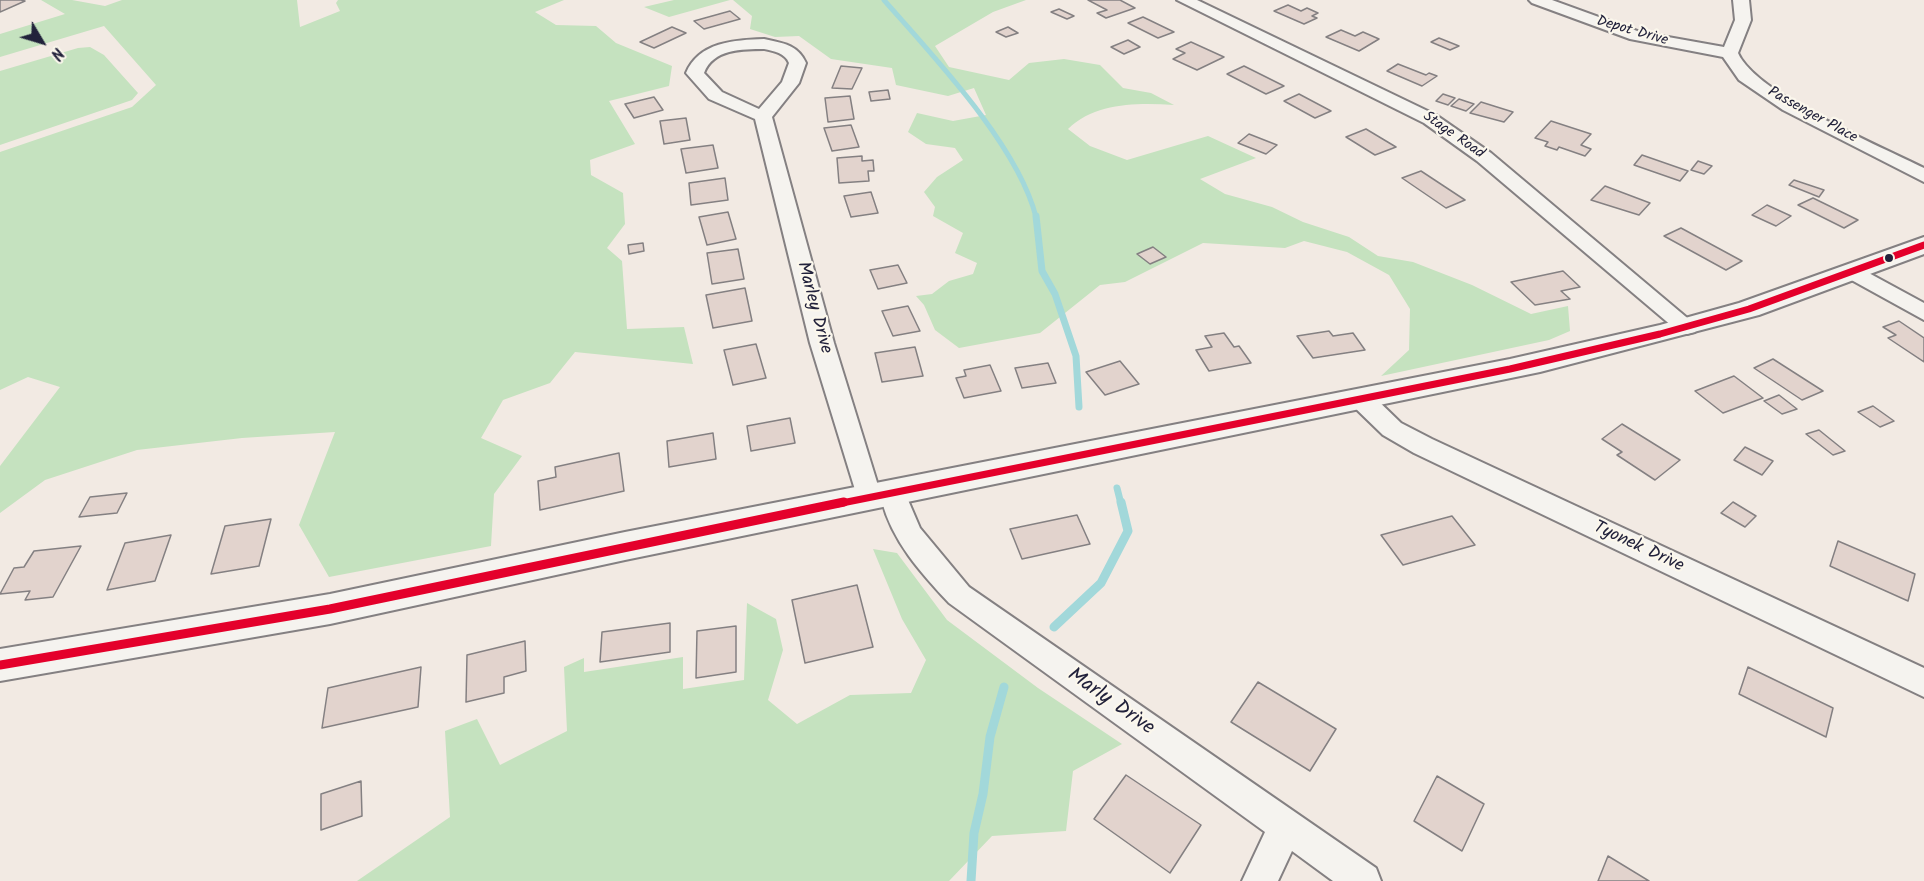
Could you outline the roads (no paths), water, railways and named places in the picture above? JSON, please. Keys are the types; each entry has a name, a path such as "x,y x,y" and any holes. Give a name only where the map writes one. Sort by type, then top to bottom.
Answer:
{"main road":[{"path":"0,665 307,613 1510,369 1687,327 1782,298 1924,245"}],"street":[{"name":"Stage Road","path":"1185,0 1430,119 1484,157 1687,327"},
{"name":"Depot Drive","path":"1537,0 1636,36 1730,53"},
{"path":"1730,53 1745,16 1745,7 1741,0"},
{"path":"764,44 780,46 791,51 798,59 797,72 763,116 740,109 713,93 698,80 694,73 696,66 708,55 734,46 764,44"},
{"name":"Passenger Place","path":"1730,53 1735,65 1745,76 1789,106 1924,176"},
{"name":"Marley Drive","path":"763,116 822,344 881,496"},
{"path":"1854,272 1924,313"},
{"name":"Tyonek Drive","path":"1361,399 1392,429 1423,446 1924,683"},
{"name":"Marly Drive","path":"881,496 896,508 908,532 938,572 959,595 1363,881"},
{"path":"1260,881 1285,827"}],"waterway":[{"path":"884,0 949,74 993,131 1012,161 1026,189 1036,217"},
{"path":"1036,216 1042,271 1055,294 1076,356 1079,407"},
{"path":"1117,488 1121,504"},
{"path":"1054,627 1101,583 1128,531 1121,502"},
{"path":"971,881 974,833 983,794 990,737 1004,687"}]}
